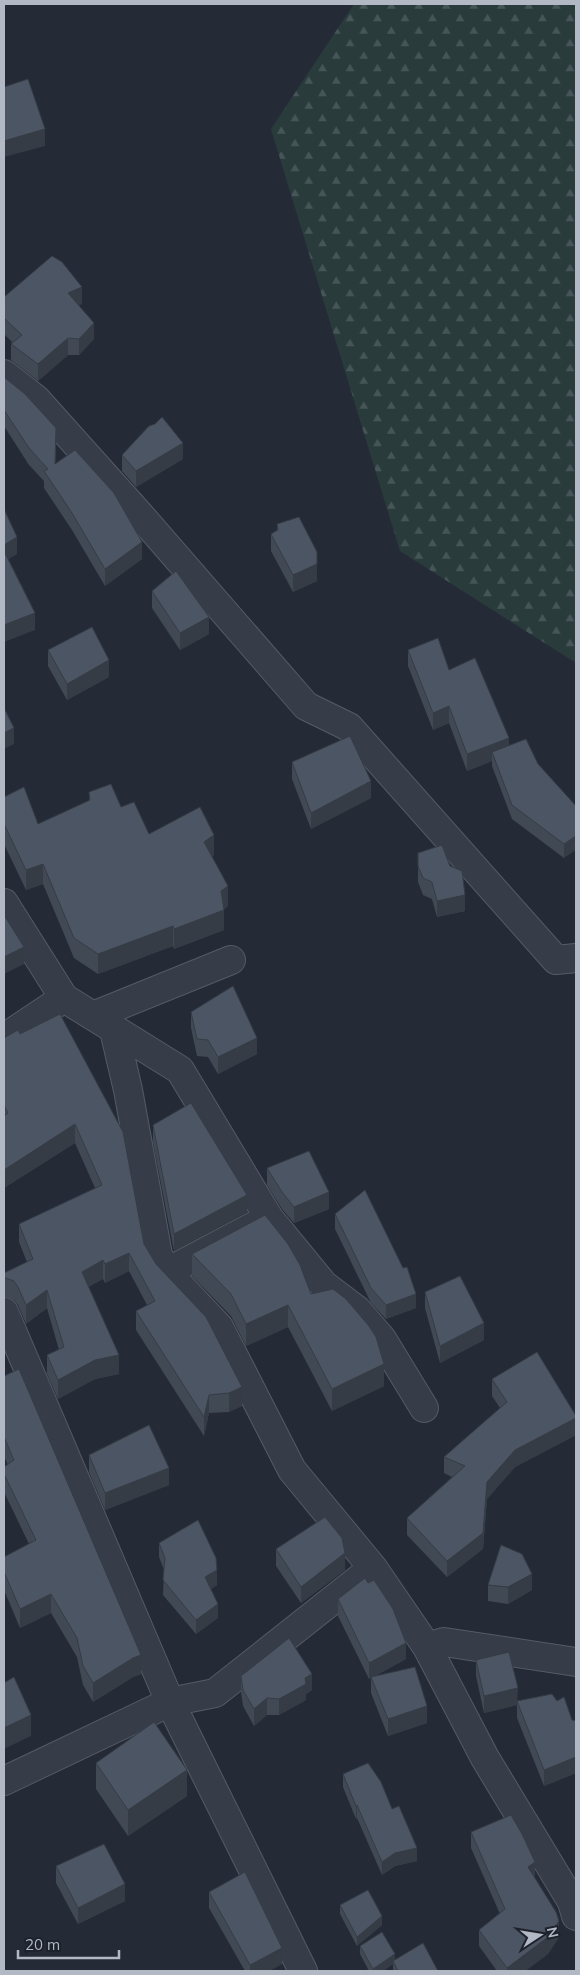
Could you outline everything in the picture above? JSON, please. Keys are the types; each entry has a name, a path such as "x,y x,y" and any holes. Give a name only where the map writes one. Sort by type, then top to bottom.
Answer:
{"street":[{"path":"4,374 36,399 49,413 306,706 349,727 556,960 576,958"},
{"path":"4,903 64,998 180,1070 269,1218 324,1285 357,1310 382,1339 424,1408"},
{"path":"104,1023 231,960"},
{"path":"4,1038 64,998"},
{"path":"104,1023 128,1090 158,1255 166,1272 219,1327 292,1470 373,1568 427,1647 485,1758 572,1902 576,1916"},
{"path":"166,1272 269,1218"},
{"path":"4,1312 15,1371 170,1702 303,1971"},
{"path":"4,1781 170,1702 215,1693 373,1568"},
{"path":"427,1647 444,1642 459,1643 576,1662"}],"green space":[{"path":"354,4 576,4 576,663 400,551 271,129"}],"building":[{"path":"28,79 45,129 4,141 4,87"},
{"path":"52,256 62,262 82,287 68,293 94,323 79,339 68,338 38,364 11,344 22,335 4,318 4,297"},
{"path":"4,377 25,394 56,428 55,464 75,450 114,493 142,542 105,569 72,513 44,471 48,469 29,448 4,410"},
{"path":"162,417 183,443 136,471 122,455 149,426 155,424"},
{"path":"4,509 17,537 4,545"},
{"path":"299,517 317,552 317,564 293,575 271,534 278,530 277,524"},
{"path":"4,551 35,613 4,625"},
{"path":"176,571 209,617 180,633 152,591"},
{"path":"92,627 109,660 67,684 48,650"},
{"path":"438,638 449,670 475,658 509,738 467,754 449,706 433,713 408,650"},
{"path":"4,708 14,728 4,733"},
{"path":"350,736 371,781 311,813 292,762"},
{"path":"526,739 538,764 576,806 576,836 564,844 512,805 492,752"},
{"path":"111,784 121,807 134,802 149,834 200,807 214,835 204,842 228,886 221,891 224,910 174,929 173,926 98,954 74,938 43,864 26,870 4,824 4,797 24,787 38,824 90,800 89,792"},
{"path":"442,845 450,866 462,871 465,895 437,901 432,882 423,878 418,866 418,853"},
{"path":"4,915 24,947 4,957"},
{"path":"233,986 257,1038 218,1057 208,1040 197,1039 191,1012"},
{"path":"60,1014 123,1132 144,1244 156,1264 206,1317 242,1387 229,1393 209,1395 204,1417 136,1311 155,1301 129,1253 105,1264 103,1260 82,1272 119,1355 95,1360 58,1380 47,1355 64,1347 47,1290 26,1305 14,1281 4,1278 4,1273 33,1259 19,1224 102,1185 75,1124 4,1170 4,1116 8,1113 4,1105 4,1038 18,1030 20,1034"},
{"path":"191,1103 247,1195 174,1234 153,1125"},
{"path":"309,1151 329,1192 294,1207 267,1168"},
{"path":"365,1190 403,1268 407,1267 416,1294 386,1305 371,1288 335,1214"},
{"path":"265,1215 288,1244 300,1265 311,1294 333,1289 346,1299 376,1337 384,1364 332,1389 288,1305 246,1324 231,1294 192,1254"},
{"path":"460,1276 484,1323 440,1346 425,1292"},
{"path":"537,1352 576,1418 515,1450 487,1482 483,1533 447,1561 407,1518 465,1466 444,1457 507,1402 492,1379"},
{"path":"19,1369 141,1655 93,1683 83,1666 77,1638 51,1594 20,1609 4,1572 4,1557 36,1540 4,1474 4,1467 14,1460 4,1437 4,1376"},
{"path":"149,1425 169,1468 105,1493 89,1455"},
{"path":"325,1517 342,1538 345,1553 301,1587 276,1549"},
{"path":"198,1520 216,1558 217,1570 205,1577 218,1604 196,1620 163,1580 165,1558 159,1543"},
{"path":"501,1545 522,1554 532,1574 508,1587 488,1585"},
{"path":"365,1578 368,1583 374,1580 393,1609 406,1643 369,1663 338,1599"},
{"path":"289,1638 312,1674 305,1678 306,1684 279,1699 267,1698 254,1709 243,1690 241,1676"},
{"path":"509,1652 518,1688 484,1696 476,1660"},
{"path":"415,1667 427,1706 388,1719 371,1677"},
{"path":"14,1677 31,1715 4,1728 4,1683"},
{"path":"552,1694 557,1701 564,1697 572,1720 576,1721 576,1757 544,1770 517,1701"},
{"path":"154,1722 187,1770 128,1810 96,1763"},
{"path":"368,1763 381,1782 392,1809 399,1806 417,1848 395,1853 382,1862 343,1774"},
{"path":"511,1815 535,1862 528,1867 556,1912 559,1921 548,1937 507,1968 479,1930 505,1909 471,1832"},
{"path":"104,1844 125,1884 78,1908 56,1866"},
{"path":"245,1872 282,1948 250,1965 209,1892"},
{"path":"368,1890 382,1916 357,1937 340,1905"},
{"path":"382,1932 395,1954 373,1969 360,1946"},
{"path":"423,1943 438,1971 398,1971 393,1961"}]}
